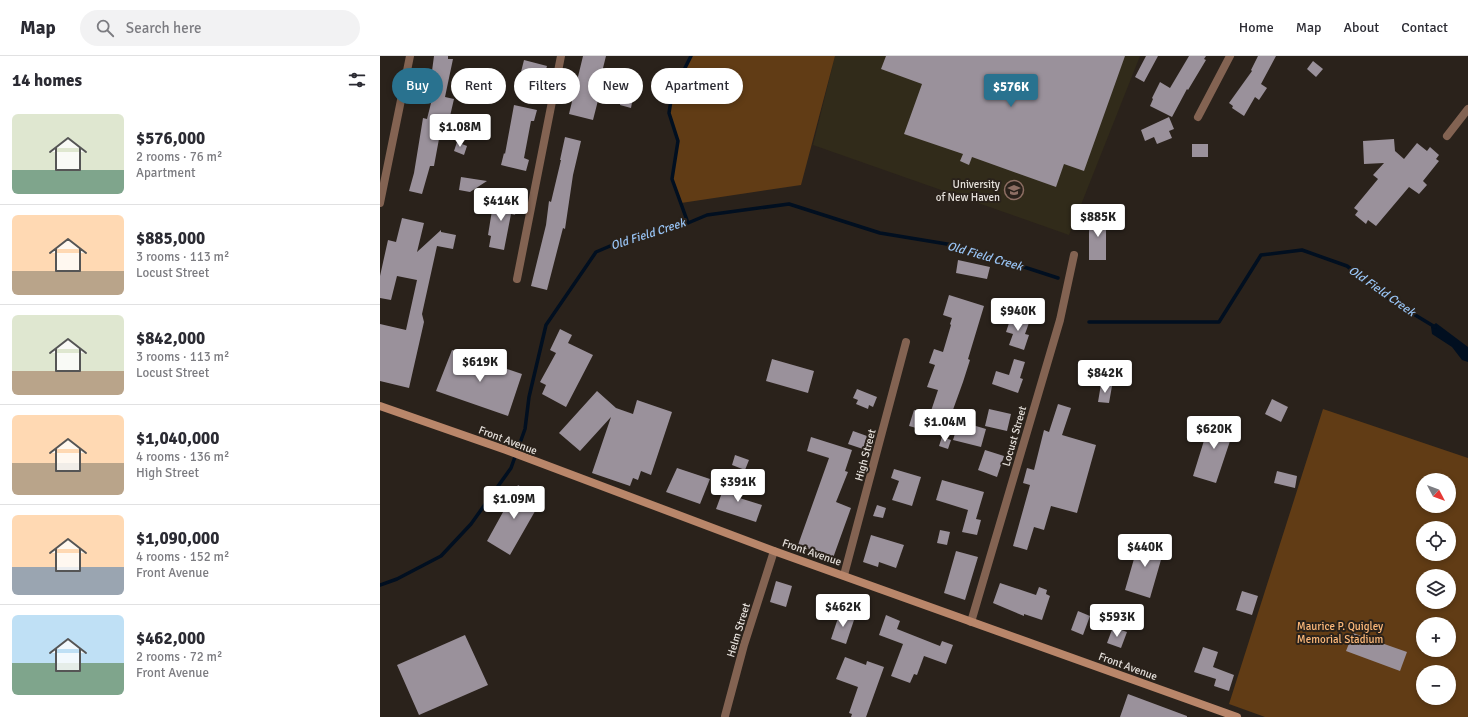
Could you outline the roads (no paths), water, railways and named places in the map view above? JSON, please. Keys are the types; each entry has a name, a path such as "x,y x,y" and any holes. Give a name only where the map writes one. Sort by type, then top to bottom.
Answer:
{"street":[{"path":"380,203 410,56"},
{"path":"516,279 561,56"},
{"path":"1198,117 1230,56"},
{"path":"1447,136 1468,109"},
{"name":"Locust Street","path":"971,622 1060,320 1074,255"},
{"name":"High Street","path":"844,575 906,342"},
{"name":"Front Avenue","path":"380,406 506,450 774,551 1237,717"},
{"name":"Helm Street","path":"725,716 744,645 774,551"}],"water":[{"path":"1436,323 1468,347 1468,362 1462,360 1452,347 1432,334 1431,327"}],"waterway":[{"path":"688,223 672,179 678,141 669,113 672,94 691,56"},
{"name":"Old Field Creek","path":"380,585 397,579 441,556 471,524 511,468 525,429 529,397 546,325 596,252 629,238 688,223 707,215 789,204 880,233 959,246 1058,278"},
{"name":"Old Field Creek","path":"1089,322 1219,322 1261,255 1302,250 1347,266 1392,301 1435,327"}],"place":[{"name":"University of New Haven","path":"1014,190"}],"park label":[{"name":"Maurice P. Quigley Memorial Stadium","path":"1340,632"}]}
